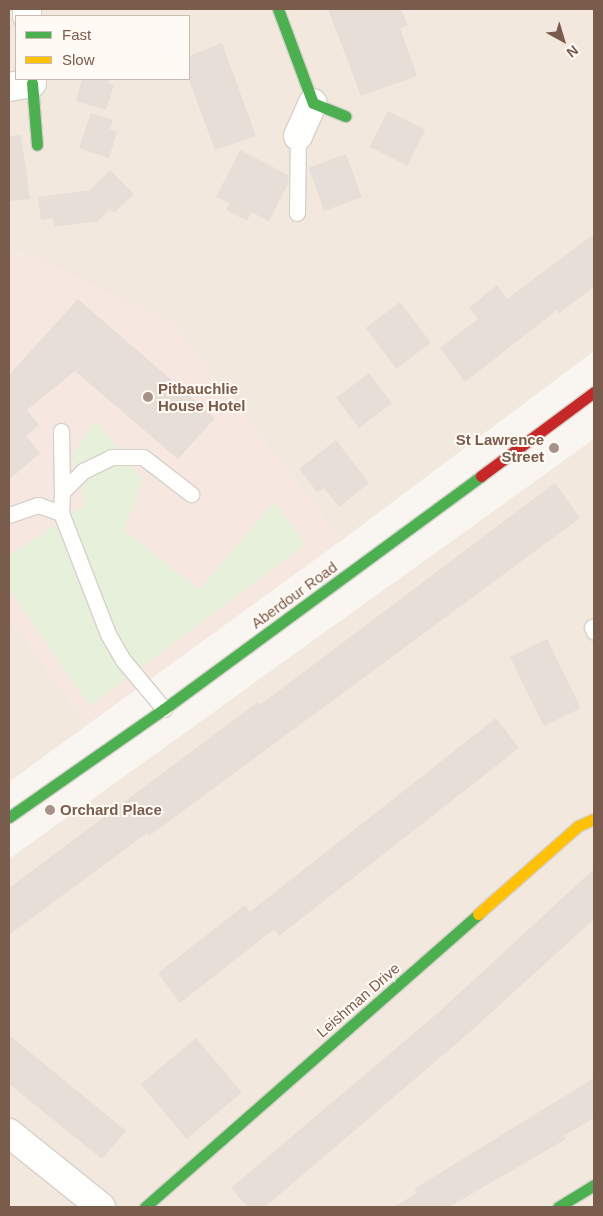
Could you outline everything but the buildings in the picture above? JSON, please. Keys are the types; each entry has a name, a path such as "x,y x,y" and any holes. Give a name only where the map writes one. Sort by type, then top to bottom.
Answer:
{"street":[{"path":"278,9 313,103 298,136"},
{"path":"24,83 37,145"},
{"path":"313,103 345,116"},
{"name":"Aberdour Road","path":"10,814 164,709 594,392"},
{"name":"Leishman Drive","path":"145,1207 578,826 594,819"},
{"path":"9,1133 101,1207"},
{"path":"558,1207 594,1185"}],"lane":[{"path":"297,213 298,136"},
{"path":"61,431 61,513 108,634 123,660 164,709"},
{"path":"62,492 83,471 112,457 143,457 191,494"},
{"path":"9,515 38,505 61,513"}],"shaded area":[{"path":"9,9 594,9 594,351 342,540 174,325 21,251 9,260"},
{"path":"21,251 174,325 342,540 87,725 9,617 9,260"},
{"path":"594,439 594,1207 9,1207 9,859"},
{"path":"9,617 87,725 9,782"}],"green space":[{"path":"96,421 143,480 124,530 199,590 274,502 306,544 90,706 9,589 9,556 85,505 72,455"}],"traffic: fast":[{"path":"278,9 313,103 345,116"},
{"path":"32,83 37,145"},
{"path":"9,817 164,709 481,476"},
{"path":"145,1207 478,914"},
{"path":"558,1207 594,1185"}],"traffic: slow":[{"path":"478,914 578,826 594,819"}],"traffic: jam":[{"path":"481,476 594,392"}],"place":[{"name":"Pitbauchlie House Hotel","path":"148,397"},
{"name":"St Lawrence Street","path":"554,448"},
{"name":"Orchard Place","path":"50,810"}]}
